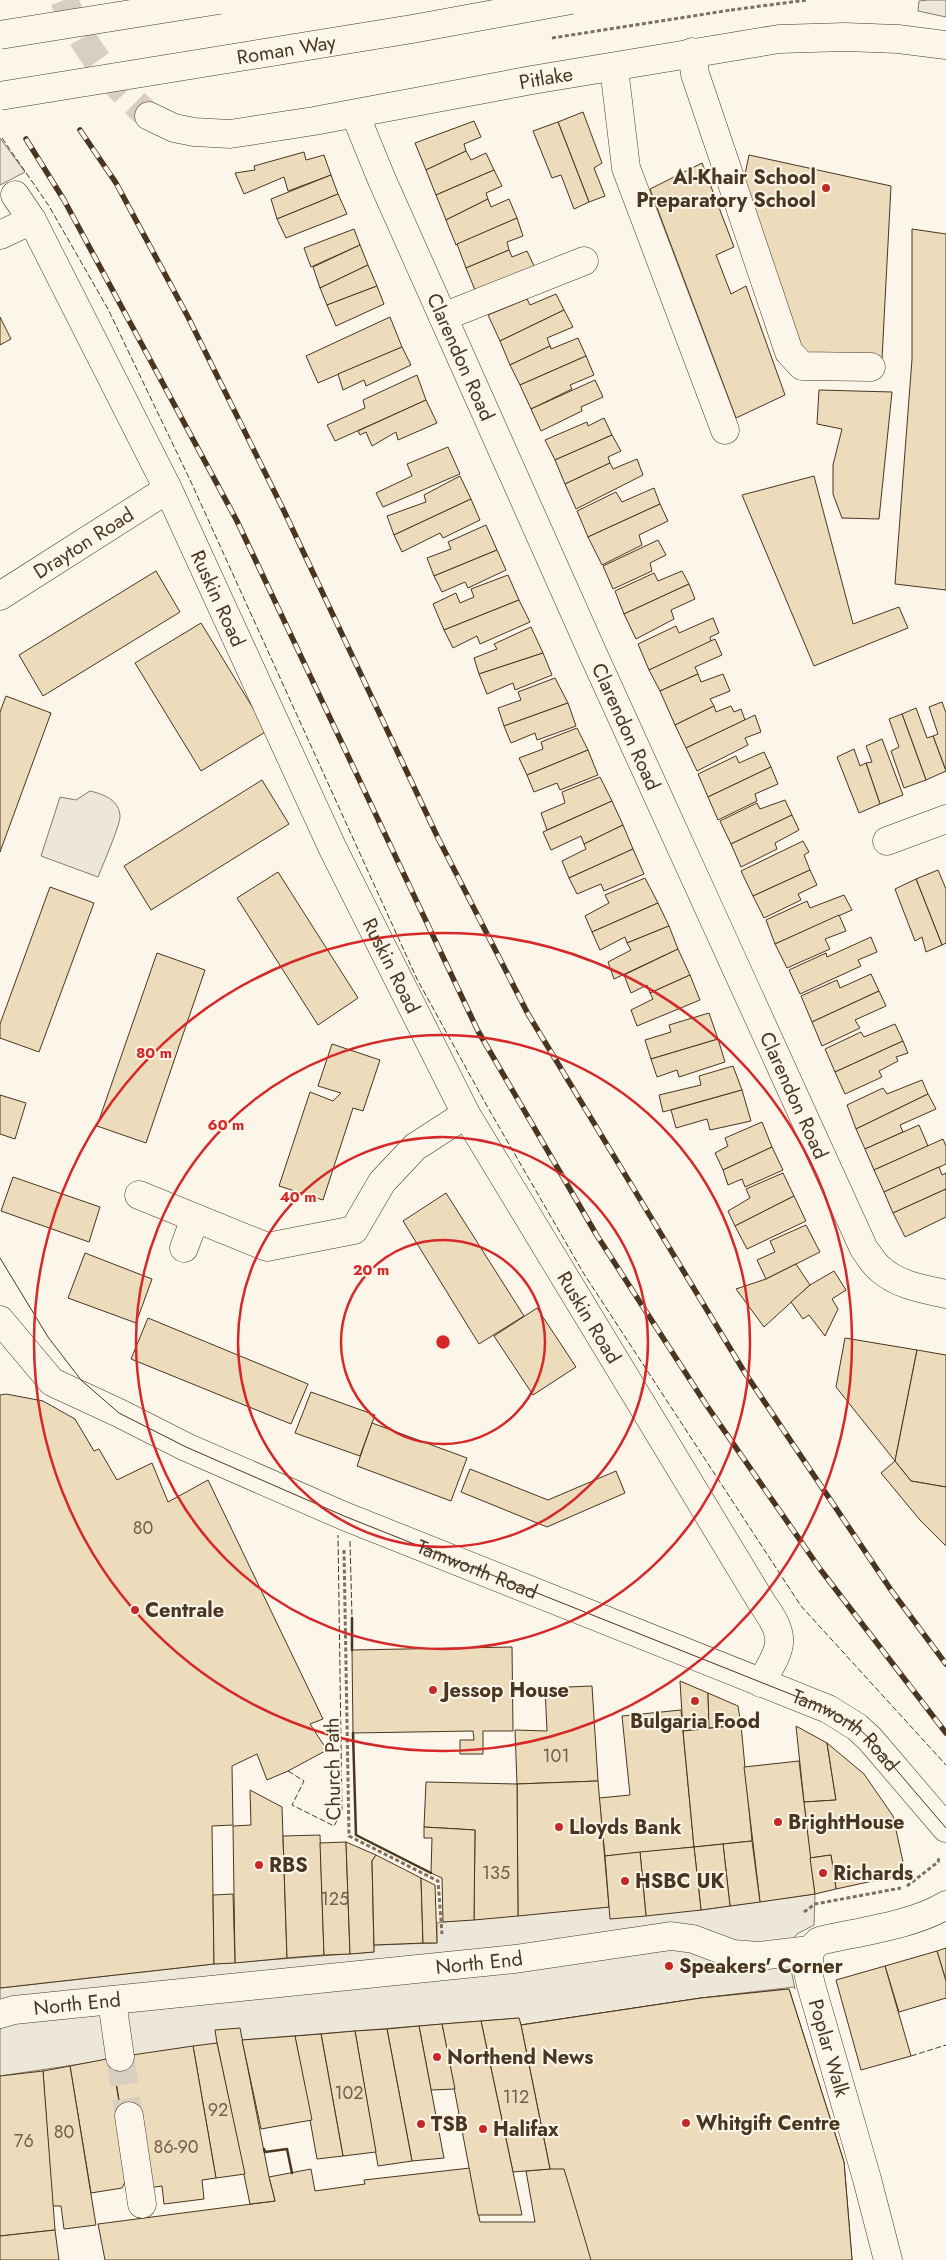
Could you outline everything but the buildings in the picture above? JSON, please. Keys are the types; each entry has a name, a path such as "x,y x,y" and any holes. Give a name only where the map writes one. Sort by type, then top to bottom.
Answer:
{"street":[{"path":"0,35 219,0"},
{"name":"Roman Way","path":"0,96 412,29 571,0"},
{"name":"Pitlake","path":"149,116 174,128 215,134 251,131 355,114 532,80 614,68 692,52 779,39 812,37 898,39 946,45"},
{"path":"692,52 695,74 789,352 802,366 871,367"},
{"path":"614,68 626,168 725,430"},
{"name":"Clarendon Road","path":"355,114 382,180 594,656 864,1249 879,1268 890,1276 911,1286 946,1294"},
{"name":"Ruskin Road","path":"15,195 32,220 168,489 332,849 466,1114 714,1525 775,1622 780,1648 761,1683"},
{"path":"0,235 32,220"},
{"path":"443,316 584,261"},
{"name":"Drayton Road","path":"0,596 168,489"},
{"path":"887,841 946,818"},
{"path":"140,1195 267,1247 354,1230 382,1182 415,1147 466,1114"},
{"path":"184,1248 196,1218"},
{"name":"Tamworth Road","path":"0,1320 52,1382 120,1413 210,1459 344,1516 761,1683 814,1702 857,1727 870,1739 945,1827"},
{"name":"North End","path":"0,2014 14,2010 515,1959 671,1936 693,1939 733,1954 759,1956 810,1950 819,1941 906,1921 934,1913 946,1905"},
{"name":"Poplar Walk","path":"810,1950 808,1972 811,1984 867,2179 888,2260"},
{"path":"112,2001 120,2057"},
{"path":"129,2116 142,2204"}],"path":[{"path":"731,10 807,0"},
{"name":"Church Path","path":"344,1516 349,1836 438,1881 445,1966"},
{"path":"907,1886 938,1862 945,1827"}],"shaded area":[{"path":"946,0 946,17 918,11 919,1"},
{"path":"0,138 25,172 0,185"},
{"path":"90,791 105,796 114,802 120,817 98,877 41,856 60,797 76,800"},
{"path":"815,1894 814,1925 797,1934 789,1944 789,1960 795,1989 794,1987 701,1998 521,2025 519,2018 242,2040 0,2076 0,1988 214,1964 374,1952 374,1945 437,1943 437,1923 443,1922 609,1907 701,1910"}],"tunnel":[{"path":"64,0 71,17 99,63 135,104 149,116"},
{"path":"120,2057 129,2116"}],"tram line":[{"path":"0,1258 48,1337 81,1380 119,1413 186,1447 344,1516 828,1709 857,1727 870,1739 946,1828"}],"railway":[{"path":"80,130 116,183 188,317 284,511 438,838 528,1014 745,1373 891,1590 946,1664"},
{"path":"26,139 64,200 237,521 478,1031 596,1234 705,1403 820,1569 946,1733"}],"fence":[{"path":"2,138 49,206 108,309 191,482 417,979 487,1106 584,1274 801,1606 946,1765"},
{"path":"288,1771 304,1781 292,1805 334,1826 342,1811 338,1535"},
{"path":"350,1541 352,1618"},
{"path":"911,2056 946,2045"}],"wall":[{"path":"352,1618 352,1650"},
{"path":"353,1733 356,1835 431,1873"},
{"path":"264,2149 265,2152 287,2149 292,2173"}],"place":[{"name":"Al-Khair School Preparatory School","path":"826,188"},
{"name":"Centrale","path":"135,1610"},
{"name":"Jessop House","path":"433,1690"},
{"name":"Bulgaria Food","path":"695,1701"},
{"name":"BrightHouse","path":"778,1822"},
{"name":"Lloyds Bank","path":"559,1827"},
{"name":"RBS","path":"259,1865"},
{"name":"Richards","path":"823,1873"},
{"name":"HSBC UK","path":"625,1881"},
{"name":"Speakers' Corner","path":"669,1966"},
{"name":"Northend News","path":"437,2057"},
{"name":"Whitgift Centre","path":"686,2123"},
{"name":"TSB","path":"421,2124"},
{"name":"Halifax","path":"483,2129"}]}
